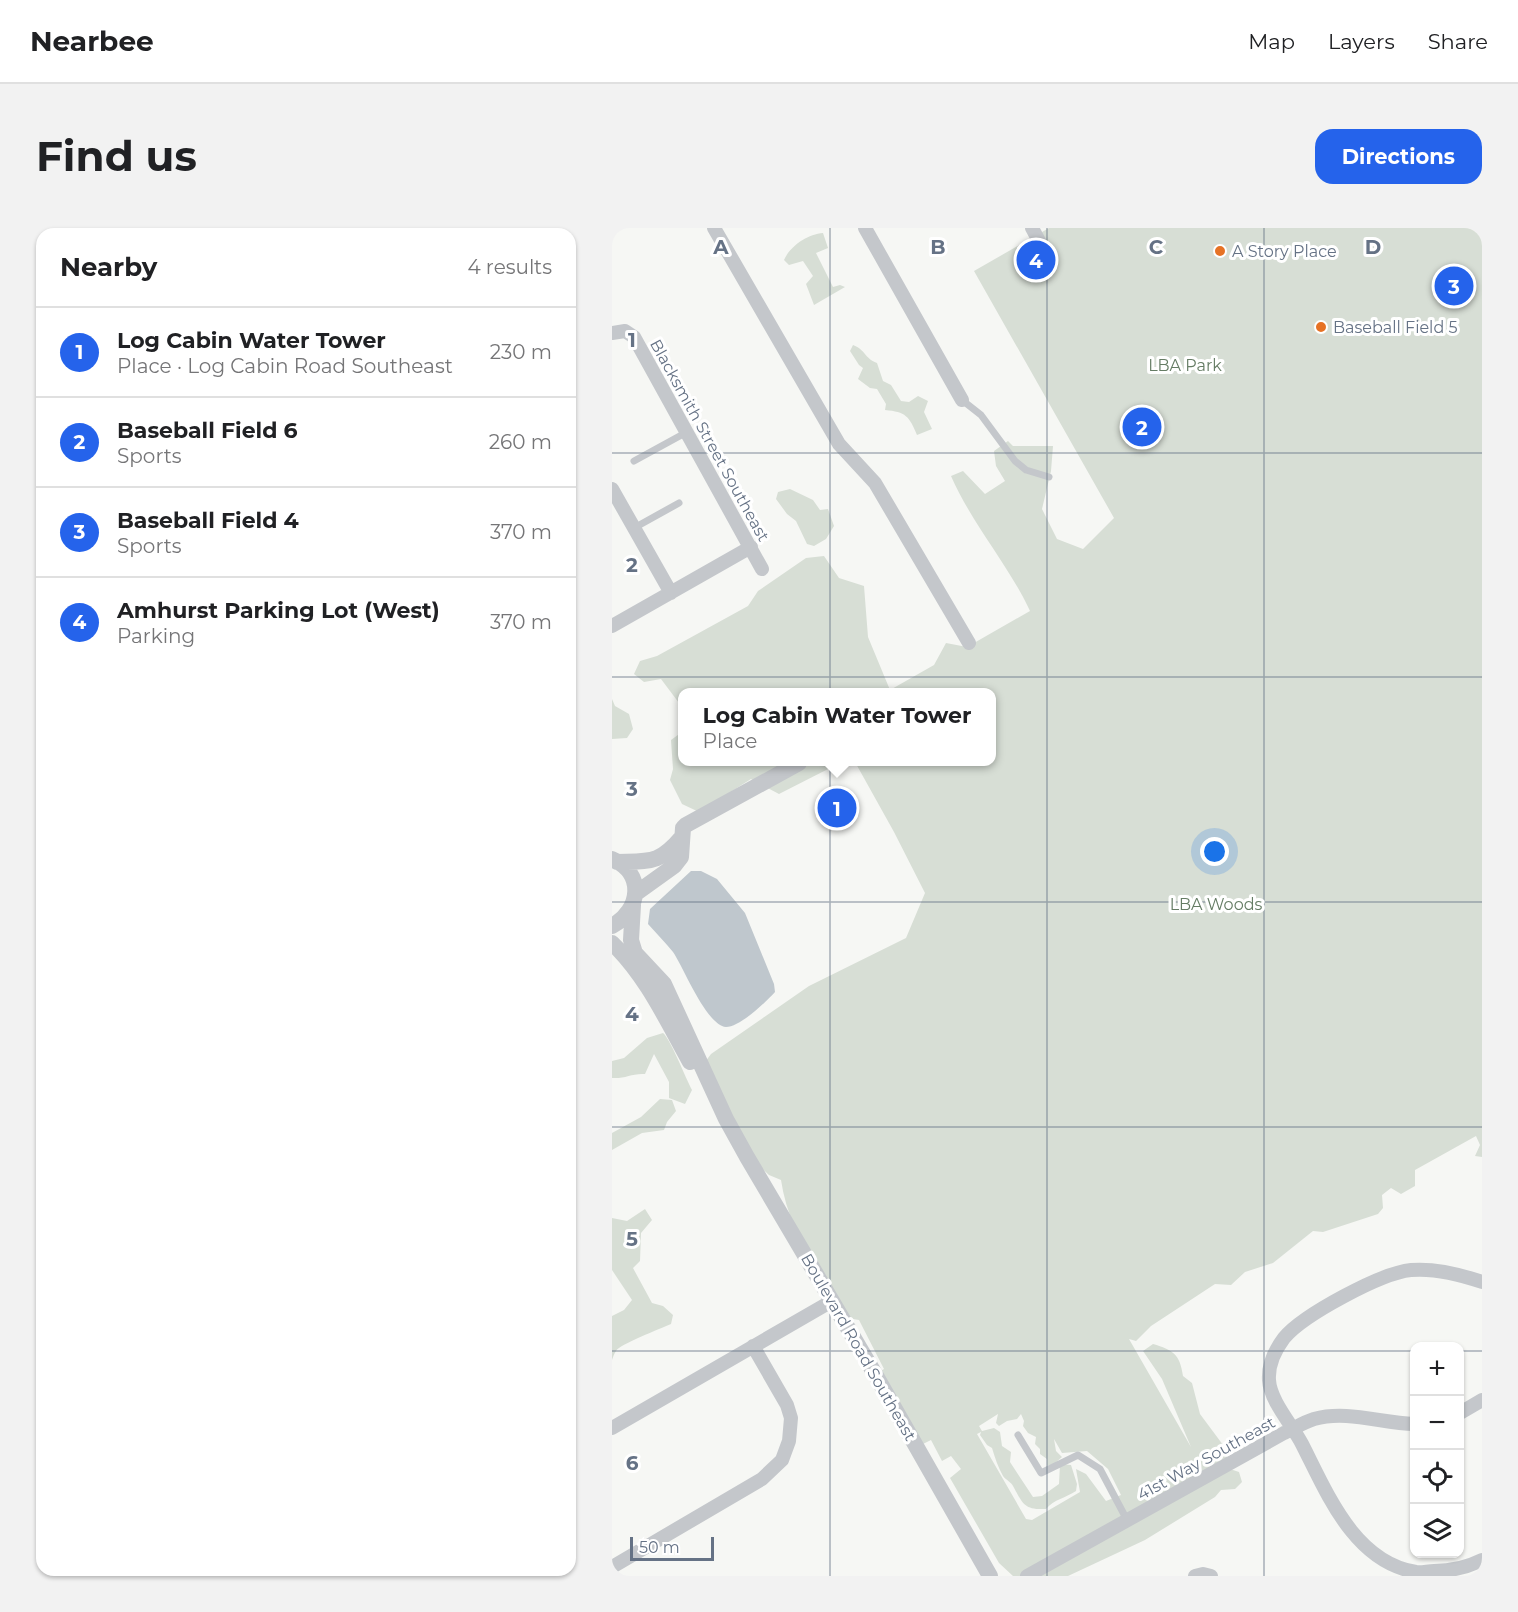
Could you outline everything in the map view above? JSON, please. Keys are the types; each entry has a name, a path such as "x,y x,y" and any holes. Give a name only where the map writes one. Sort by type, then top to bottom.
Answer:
{"street":[{"path":"714,228 838,444 875,483 969,644"},
{"path":"865,228 962,400"},
{"path":"1032,228 1046,254"},
{"name":"Blacksmith Street Southeast","path":"618,332 634,337 762,569"},
{"path":"612,489 671,593"},
{"path":"612,626 751,547"},
{"path":"612,926 621,921 634,899 674,866 681,856 683,828 701,815 794,766"},
{"path":"614,860 656,859 668,854 682,837"},
{"path":"614,860 632,877 634,899"},
{"name":"Boulevard Road Southeast","path":"634,899 631,940 635,953 664,984 726,1119"},
{"name":"Boulevard Road Southeast","path":"612,943 627,957 651,993 704,1088 726,1119 990,1576"},
{"path":"1482,1282 1429,1269 1408,1270 1379,1279 1310,1317 1285,1337 1271,1360 1269,1382 1278,1405 1320,1480 1345,1522 1366,1548 1383,1560 1416,1572 1452,1571 1482,1560"},
{"path":"612,1428 832,1301"},
{"path":"612,1567 762,1479 782,1460 789,1441 791,1418 787,1405 753,1346"},
{"path":"1464,1411 1482,1400"},
{"name":"41st Way Southeast","path":"1027,1576 1315,1419 1349,1415 1410,1424"},
{"path":"1195,1576 1203,1574 1211,1576"}],"lane":[{"path":"962,400 981,415 1015,461 1026,470 1048,477"},
{"path":"634,461 687,432"},
{"path":"634,528 679,503"},
{"path":"1018,1435 1041,1473 1078,1455 1100,1469 1127,1520"}],"green space":[{"path":"1049,228 1482,228 1482,1157 1475,1156 1480,1145 1476,1136 1415,1170 1415,1186 1401,1194 1391,1188 1382,1195 1383,1208 1378,1214 1323,1232 1313,1231 1273,1263 1245,1272 1231,1285 1215,1284 1151,1326 1136,1341 1129,1339 1191,1447 1162,1379 1143,1351 1153,1344 1166,1348 1174,1354 1180,1363 1183,1376 1192,1383 1200,1414 1229,1453 1224,1467 1239,1472 1242,1482 1235,1489 1221,1490 1215,1497 1145,1540 1068,1576 1013,1576 999,1563 950,1478 961,1469 951,1456 942,1461 931,1440 917,1447 875,1374 884,1369 859,1320 841,1317 805,1250 790,1216 781,1180 769,1175 756,1163 702,1066 711,1054 809,986 906,938 925,893 857,766 996,766 996,688 894,688 934,665 946,643 967,647 1030,611 969,511 951,476 963,471 985,494 1005,481 996,466 994,451 1008,441 1013,446 1053,446 1051,471 1042,509 1057,539 1083,549 1114,518 974,271","holes":["998,1414 996,1423 999,1426 1017,1419 1021,1414 1024,1421 1023,1426 1028,1433 1036,1437 1035,1444 1040,1449 1040,1454 1047,1459 1047,1466 1054,1464 1062,1457 1056,1451 1054,1439 1062,1453 1087,1451 1108,1469 1121,1495 1106,1501 1086,1474 1076,1469 1080,1492 1032,1520 1026,1519 977,1434 981,1432 980,1435 992,1448 1003,1476 1025,1505 1046,1509 1076,1491 1077,1484 1071,1465 1060,1464 1059,1484 1042,1496 1033,1497 1010,1462 1011,1452 1002,1446 1000,1432 994,1428 982,1431 979,1426"]},
{"path":"823,233 828,248 816,253 833,287 840,285 845,287 814,305 806,284 813,276 803,261 789,265 784,260 800,242"},
{"path":"853,345 877,363 883,381 891,385 901,401 909,402 918,396 928,401 924,412 932,429 917,435 906,416 885,410 886,404 877,389 870,388 858,379 863,368 850,351"},
{"path":"790,489 813,500 820,510 828,509 834,526 826,539 814,546 807,544 796,521 787,514 776,499 778,492"},
{"path":"824,556 839,578 864,586 868,637 889,688 678,688 678,702 661,679 644,682 634,674 640,661 657,656 748,606 758,591 806,558"},
{"path":"612,699 615,706 629,714 633,729 627,738 612,739"},
{"path":"678,735 678,766 832,767 779,794 751,779 699,812 682,804 670,780 673,769 671,740"},
{"path":"663,1033 674,1050 692,1090 685,1104 669,1098 669,1082 654,1054 645,1074 612,1078 612,1061 624,1058 647,1038"},
{"path":"660,1099 672,1100 676,1111 664,1130 642,1133 612,1150 612,1133 641,1117"},
{"path":"645,1209 652,1220 641,1233 640,1261 633,1268 652,1303 663,1306 673,1315 671,1324 619,1348 612,1360 612,1316 624,1310 632,1300 612,1270 612,1218 627,1221"}],"shaded area":[{"path":"691,871 701,871 717,879 745,913 774,984 775,992 771,996 752,1013 732,1026 726,1027 718,1024 711,1017 703,1007 673,952 648,924 650,909"}],"place":[{"name":"A Story Place","path":"1220,251"},
{"name":"Amhurst Parking Lot (West)","path":"1036,260"},
{"name":"Baseball Field 4","path":"1454,286"},
{"name":"Baseball Field 5","path":"1321,327"},
{"name":"Baseball Field 6","path":"1142,427"},
{"name":"Log Cabin Water Tower","path":"837,808"}],"park label":[{"name":"LBA Park","path":"1185,365"},
{"name":"LBA Woods","path":"1216,904"}]}
